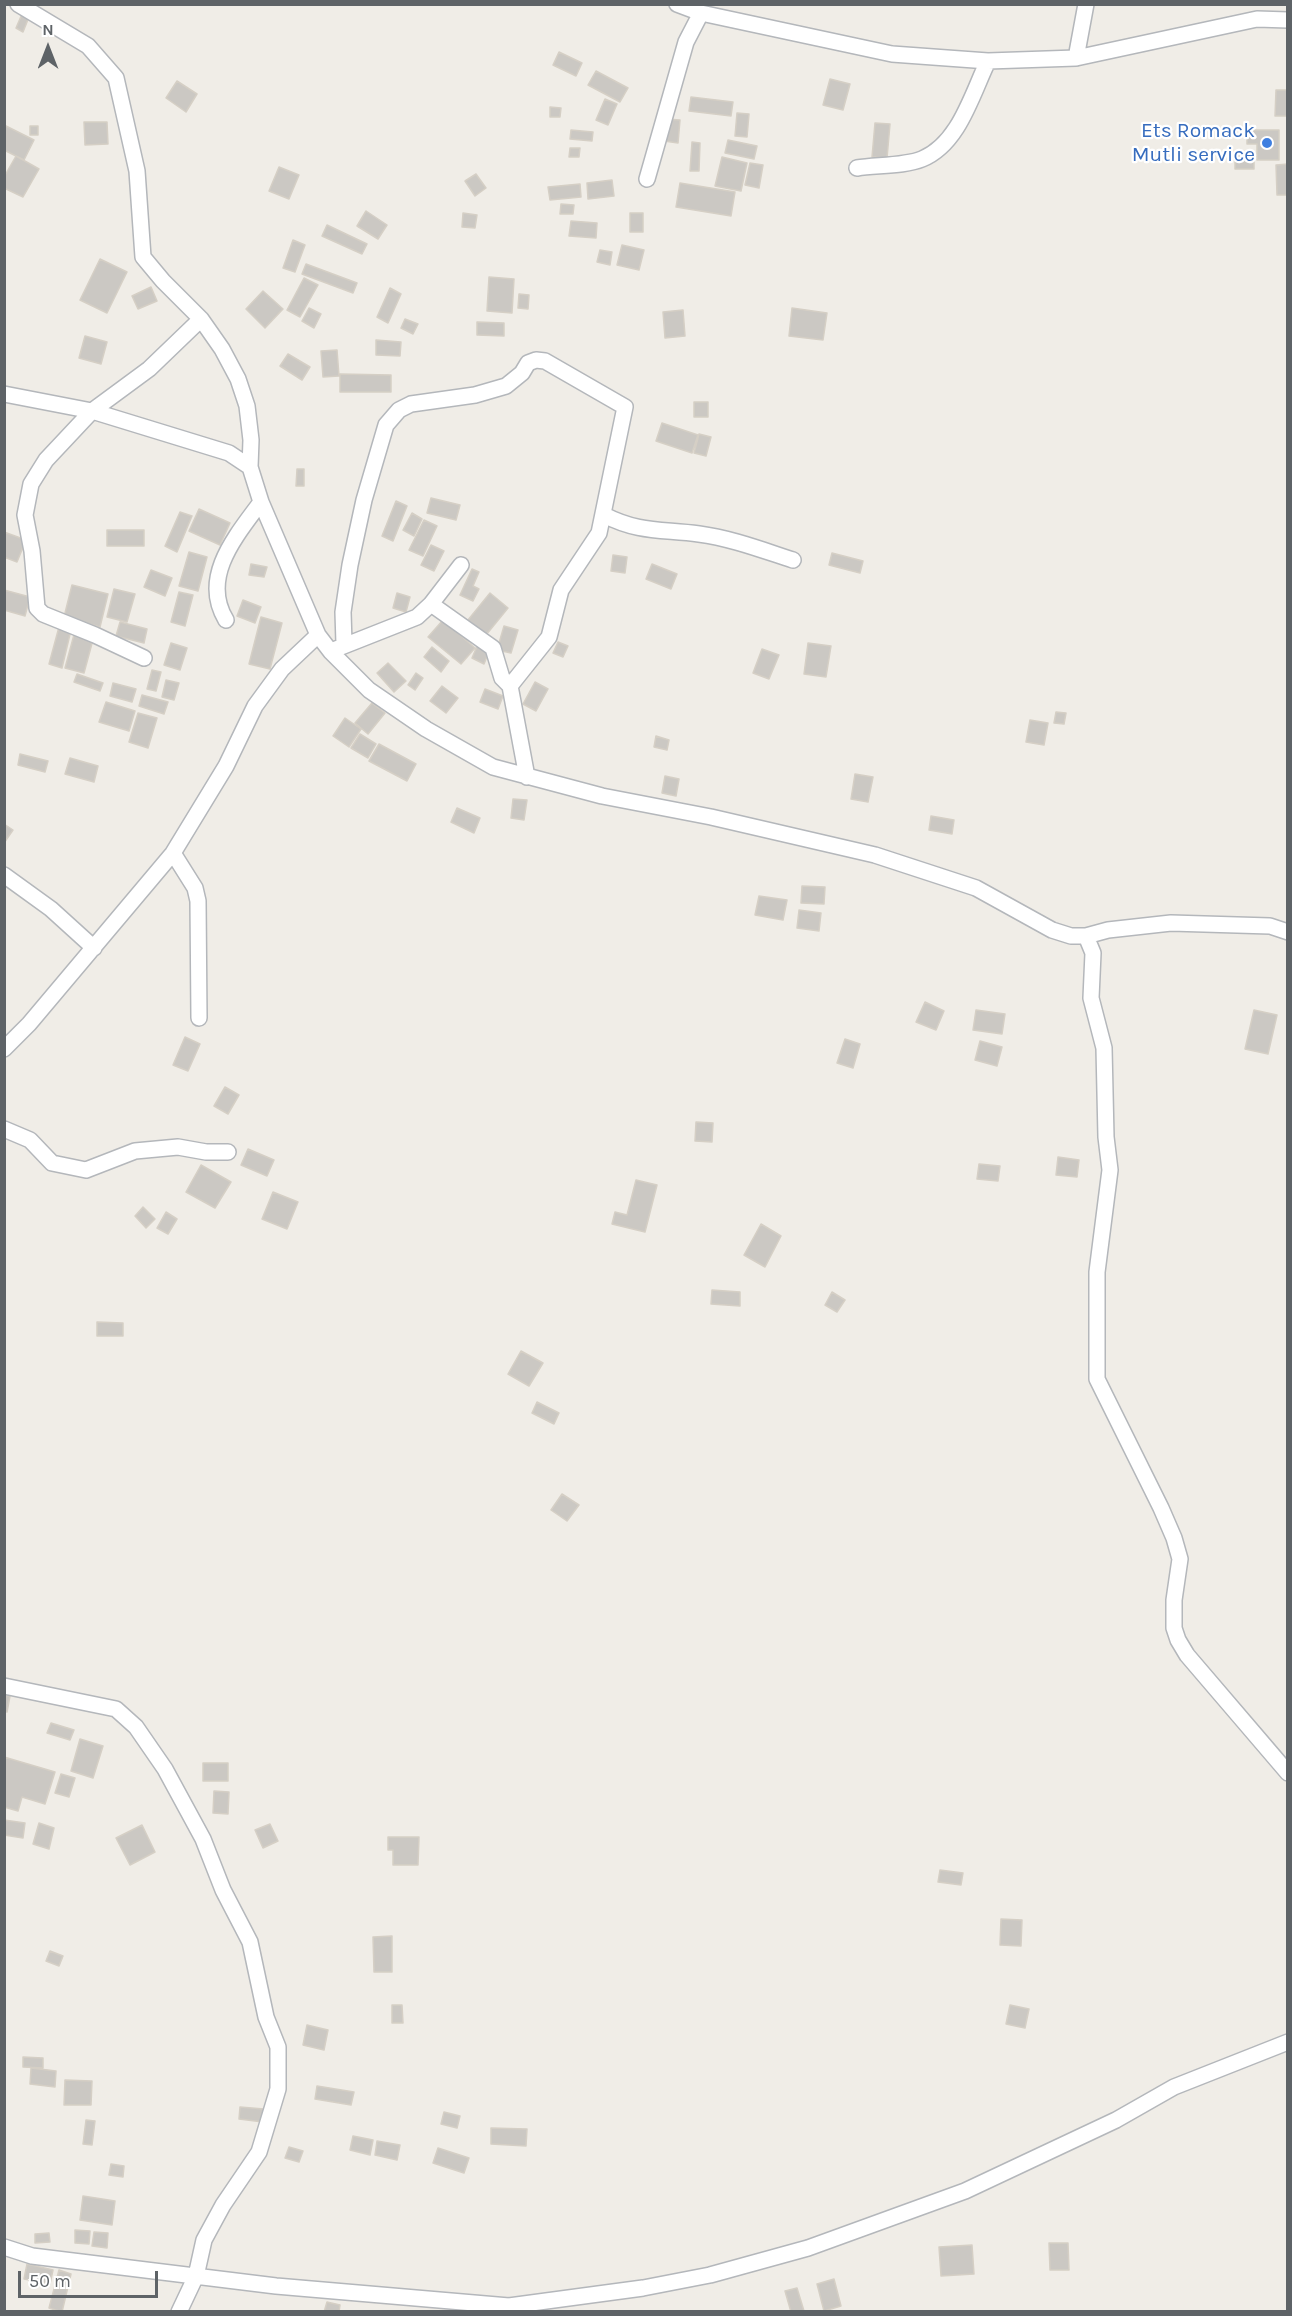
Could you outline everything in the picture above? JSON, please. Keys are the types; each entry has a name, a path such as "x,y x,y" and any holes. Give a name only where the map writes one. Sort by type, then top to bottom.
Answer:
{"street":[{"path":"18,4 88,46 116,78 137,171 143,257 201,319 222,349 238,379 244,397 250,440 250,467 261,502 318,635 338,648 369,690 426,729 493,767 602,796 711,817 875,855 976,888 1052,930 1071,936 1086,936 1108,930 1171,923 1270,926 1287,932"},
{"path":"677,4 701,13 892,54 988,61 1076,58 1257,19 1287,20"},
{"path":"1076,58 1086,4"},
{"path":"647,179 686,42 701,13"},
{"path":"857,168 920,160 939,149 955,131 988,61"},
{"path":"144,658 43,614 37,609 32,551 25,515 31,484 46,460 92,411 149,369 201,319"},
{"path":"338,648 364,500 386,425 399,410 411,404 475,395 506,386 522,373 528,363 536,360 545,361 625,407 599,533 561,590 549,637 510,686"},
{"path":"4,394 92,411 229,453 250,467"},
{"path":"226,621 219,609 216,597 222,562 229,546 261,502"},
{"path":"604,515 621,524 663,532 699,534 742,544 792,560"},
{"path":"338,648 417,617 431,604 461,565"},
{"path":"431,604 493,648 502,678 510,686 527,777"},
{"path":"4,1049 94,948 173,853 226,766 255,706 282,669 318,635"},
{"path":"173,853 195,888 198,901 199,1018"},
{"path":"4,875 51,909 94,948"},
{"path":"1086,936 1093,953 1091,998 1093,1012 1104,1048 1106,1137 1110,1170 1097,1272 1095,1364 1097,1379 1151,1487 1180,1559 1174,1600 1174,1628 1178,1640 1187,1655 1287,1773"},
{"path":"4,1129 30,1140 52,1163 86,1170 135,1151 178,1147 206,1152 228,1152"},
{"path":"4,1686 116,1709 136,1727 165,1769 202,1839 250,1942 266,2017 278,2047 278,2089 259,2152 204,2240 196,2276 179,2312"},
{"path":"4,2247 32,2256 196,2276 320,2290 509,2306 643,2288 710,2275 808,2248 966,2191 1116,2120 1174,2087 1287,2042"}],"building":[{"path":"22,14 29,17 23,32 16,28"},
{"path":"559,52 582,63 576,76 553,65"},
{"path":"596,71 628,88 620,102 588,85"},
{"path":"830,79 850,84 843,110 823,105"},
{"path":"177,81 197,94 186,112 166,98"},
{"path":"1276,90 1288,90 1288,116 1275,116"},
{"path":"691,97 733,102 731,116 689,111"},
{"path":"605,99 617,104 608,125 596,120"},
{"path":"550,107 561,108 560,117 550,117"},
{"path":"737,113 749,114 747,137 735,136"},
{"path":"666,119 680,120 678,143 664,141"},
{"path":"84,122 107,122 108,144 85,145"},
{"path":"875,123 890,124 887,158 872,157"},
{"path":"4,125 34,140 24,160 4,150"},
{"path":"30,126 38,126 38,135 30,135"},
{"path":"571,130 593,132 592,141 570,139"},
{"path":"1247,130 1279,130 1279,160 1257,160 1257,144 1247,144"},
{"path":"728,140 757,146 754,159 725,153"},
{"path":"692,142 700,143 699,171 690,171"},
{"path":"570,148 580,148 579,157 569,157"},
{"path":"1235,154 1254,154 1254,169 1235,169"},
{"path":"16,156 39,169 23,197 4,188 4,177"},
{"path":"722,157 747,163 741,191 715,186"},
{"path":"750,163 763,165 759,188 745,185"},
{"path":"1288,164 1288,195 1277,195 1276,165"},
{"path":"279,167 299,175 289,199 269,191"},
{"path":"476,174 486,188 475,196 465,181"},
{"path":"612,180 614,196 588,199 587,183"},
{"path":"680,183 735,192 731,216 676,207"},
{"path":"580,184 581,197 550,200 548,187"},
{"path":"561,204 574,205 573,214 560,214"},
{"path":"366,211 387,225 378,239 357,226"},
{"path":"463,213 477,215 475,228 462,227"},
{"path":"630,213 643,213 643,232 630,232"},
{"path":"571,221 597,223 596,238 569,236"},
{"path":"327,225 367,244 362,254 322,236"},
{"path":"293,240 305,245 295,272 283,268"},
{"path":"622,245 644,250 639,270 617,265"},
{"path":"600,250 612,252 610,265 597,262"},
{"path":"100,259 127,272 107,313 80,300"},
{"path":"306,264 357,283 353,293 302,274"},
{"path":"489,277 514,279 512,313 487,311"},
{"path":"304,278 318,285 300,317 287,310"},
{"path":"151,287 157,301 138,309 132,296"},
{"path":"390,288 401,294 388,323 377,317"},
{"path":"263,291 283,309 265,328 246,309"},
{"path":"519,294 529,295 528,309 518,308"},
{"path":"309,308 321,314 314,328 302,321"},
{"path":"792,308 827,313 823,340 789,336"},
{"path":"683,310 685,336 665,338 663,312"},
{"path":"405,319 418,324 413,334 401,328"},
{"path":"477,322 504,323 504,336 477,335"},
{"path":"85,336 107,342 101,364 79,358"},
{"path":"376,340 401,342 400,356 376,355"},
{"path":"337,350 339,376 323,377 321,351"},
{"path":"288,354 310,367 302,380 280,366"},
{"path":"340,374 391,375 391,392 340,392"},
{"path":"694,402 708,402 708,417 694,417"},
{"path":"662,423 698,435 692,453 656,441"},
{"path":"699,434 711,437 706,456 694,453"},
{"path":"297,469 304,469 304,486 296,486"},
{"path":"431,498 460,505 456,520 427,513"},
{"path":"396,501 407,506 393,541 382,536"},
{"path":"199,509 230,523 220,545 189,531"},
{"path":"180,512 192,516 177,552 165,546"},
{"path":"412,513 422,519 414,536 403,530"},
{"path":"424,520 437,526 423,556 409,550"},
{"path":"107,530 144,530 144,546 107,546"},
{"path":"4,532 26,540 17,562 4,557"},
{"path":"431,545 444,551 434,571 421,565"},
{"path":"189,552 207,557 198,591 179,586"},
{"path":"832,553 863,561 860,573 829,565"},
{"path":"613,555 627,557 625,573 611,571"},
{"path":"251,564 267,567 264,577 249,575"},
{"path":"652,564 677,574 671,589 646,579"},
{"path":"472,569 479,572 473,586 479,589 473,601 460,595"},
{"path":"151,570 172,578 165,596 144,587"},
{"path":"72,585 108,594 100,627 64,617"},
{"path":"114,589 135,594 127,622 107,617"},
{"path":"4,590 30,597 25,616 4,610"},
{"path":"179,592 193,595 185,626 171,622"},
{"path":"397,593 410,597 406,612 393,608"},
{"path":"490,593 508,608 486,635 468,620"},
{"path":"243,600 261,607 255,623 237,616"},
{"path":"261,617 282,623 270,669 249,664"},
{"path":"443,620 475,648 461,664 428,637"},
{"path":"120,622 147,629 144,643 116,636"},
{"path":"504,626 518,630 511,653 497,650"},
{"path":"59,627 71,630 62,668 49,664"},
{"path":"75,631 94,636 84,673 65,668"},
{"path":"558,642 568,646 563,657 553,653"},
{"path":"171,643 187,648 180,670 164,665"},
{"path":"808,643 831,646 826,677 804,674"},
{"path":"478,644 490,649 484,664 472,658"},
{"path":"432,647 449,661 441,672 424,657"},
{"path":"762,649 779,655 769,679 753,673"},
{"path":"388,663 406,681 394,692 377,673"},
{"path":"152,670 161,672 156,691 147,689"},
{"path":"416,673 423,678 415,690 408,685"},
{"path":"77,674 103,683 100,691 74,682"},
{"path":"166,680 179,683 174,700 162,697"},
{"path":"535,682 548,689 536,711 523,704"},
{"path":"113,683 136,689 132,702 110,696"},
{"path":"442,686 458,698 446,713 430,701"},
{"path":"485,689 503,696 498,709 480,702"},
{"path":"142,695 168,702 164,714 139,706"},
{"path":"106,702 135,711 129,731 99,722"},
{"path":"372,703 385,713 368,734 355,723"},
{"path":"1056,712 1066,713 1064,724 1054,723"},
{"path":"138,713 157,718 148,748 129,742"},
{"path":"345,718 361,729 349,747 333,736"},
{"path":"1030,720 1048,723 1044,745 1026,742"},
{"path":"360,734 376,744 368,758 351,748"},
{"path":"656,736 669,740 667,750 654,747"},
{"path":"379,744 416,764 407,781 369,761"},
{"path":"20,754 48,761 45,772 18,765"},
{"path":"70,758 98,766 94,782 65,774"},
{"path":"855,774 873,777 868,802 851,799"},
{"path":"665,776 679,779 676,796 662,793"},
{"path":"513,799 527,800 524,820 511,818"},
{"path":"457,808 480,818 474,833 451,822"},
{"path":"931,816 954,820 952,834 929,830"},
{"path":"4,824 13,830 4,843"},
{"path":"802,886 825,887 824,904 801,903"},
{"path":"759,896 787,900 783,920 755,915"},
{"path":"799,910 821,913 819,931 797,928"},
{"path":"925,1002 944,1011 936,1030 916,1022"},
{"path":"976,1010 1005,1014 1002,1034 973,1030"},
{"path":"1254,1010 1277,1015 1268,1054 1245,1049"},
{"path":"185,1037 200,1044 188,1071 173,1065"},
{"path":"845,1039 860,1044 853,1068 837,1063"},
{"path":"980,1041 1002,1047 997,1066 975,1060"},
{"path":"225,1087 239,1095 228,1114 214,1106"},
{"path":"696,1122 713,1123 712,1142 695,1141"},
{"path":"248,1149 274,1160 267,1176 241,1165"},
{"path":"1058,1157 1079,1160 1077,1177 1056,1175"},
{"path":"979,1164 1000,1166 998,1181 977,1179"},
{"path":"201,1165 231,1182 215,1208 186,1192"},
{"path":"636,1180 657,1185 645,1232 612,1224 615,1212 627,1215"},
{"path":"273,1192 298,1202 287,1229 262,1219"},
{"path":"143,1207 155,1219 146,1228 135,1216"},
{"path":"166,1212 177,1219 168,1234 157,1228"},
{"path":"761,1224 781,1236 765,1267 744,1255"},
{"path":"712,1290 740,1292 740,1306 711,1304"},
{"path":"832,1292 845,1300 837,1312 825,1305"},
{"path":"97,1322 123,1323 123,1336 97,1336"},
{"path":"521,1351 543,1363 529,1386 508,1374"},
{"path":"537,1402 559,1413 554,1424 532,1413"},
{"path":"562,1494 579,1505 567,1521 551,1510"},
{"path":"4,1695 10,1696 7,1712 4,1711"},
{"path":"51,1723 74,1730 70,1740 47,1733"},
{"path":"80,1739 103,1746 93,1778 71,1771"},
{"path":"4,1757 55,1772 45,1804 22,1797 18,1811 4,1807"},
{"path":"203,1763 228,1763 228,1781 203,1781"},
{"path":"61,1774 75,1778 69,1797 55,1793"},
{"path":"214,1791 229,1792 228,1814 213,1813"},
{"path":"4,1820 25,1823 23,1838 4,1835"},
{"path":"39,1823 54,1828 49,1849 33,1844"},
{"path":"270,1824 278,1841 263,1848 255,1830"},
{"path":"142,1825 155,1852 130,1865 116,1838"},
{"path":"388,1837 419,1837 418,1865 393,1865 393,1850 388,1850"},
{"path":"940,1870 963,1873 961,1885 938,1882"},
{"path":"1001,1919 1022,1920 1021,1946 1000,1945"},
{"path":"392,1936 392,1972 374,1972 373,1937"},
{"path":"50,1951 63,1956 59,1966 46,1961"},
{"path":"392,2005 402,2005 403,2023 392,2023"},
{"path":"1010,2005 1029,2009 1025,2028 1006,2024"},
{"path":"307,2025 328,2030 324,2050 303,2045"},
{"path":"23,2057 43,2058 43,2068 23,2067"},
{"path":"31,2068 56,2071 55,2087 30,2084"},
{"path":"65,2080 92,2081 91,2105 64,2105"},
{"path":"317,2086 354,2092 351,2105 315,2099"},
{"path":"240,2107 264,2109 263,2122 239,2119"},
{"path":"444,2112 460,2116 457,2128 441,2124"},
{"path":"86,2120 95,2121 92,2145 83,2144"},
{"path":"491,2128 527,2129 526,2146 491,2144"},
{"path":"353,2136 373,2140 370,2155 350,2150"},
{"path":"377,2141 400,2145 397,2160 375,2155"},
{"path":"289,2147 303,2151 299,2162 285,2158"},
{"path":"438,2148 469,2158 464,2173 433,2163"},
{"path":"111,2164 124,2166 123,2177 109,2175"},
{"path":"83,2196 115,2201 112,2225 80,2220"},
{"path":"75,2230 90,2231 89,2244 75,2243"},
{"path":"94,2232 108,2233 107,2248 92,2246"},
{"path":"49,2233 50,2242 35,2243 35,2234"},
{"path":"1049,2243 1068,2243 1069,2270 1050,2270"},
{"path":"972,2245 974,2274 941,2276 939,2247"},
{"path":"27,2264 53,2270 50,2284 24,2279"},
{"path":"59,2270 71,2274 62,2312 49,2308"},
{"path":"834,2279 841,2306 824,2311 817,2284"},
{"path":"797,2288 804,2311 791,2312 785,2291"},
{"path":"327,2302 340,2305 339,2312 324,2312"}],"place":[{"name":"Ets Romack Mutli service","path":"1267,143"}]}
